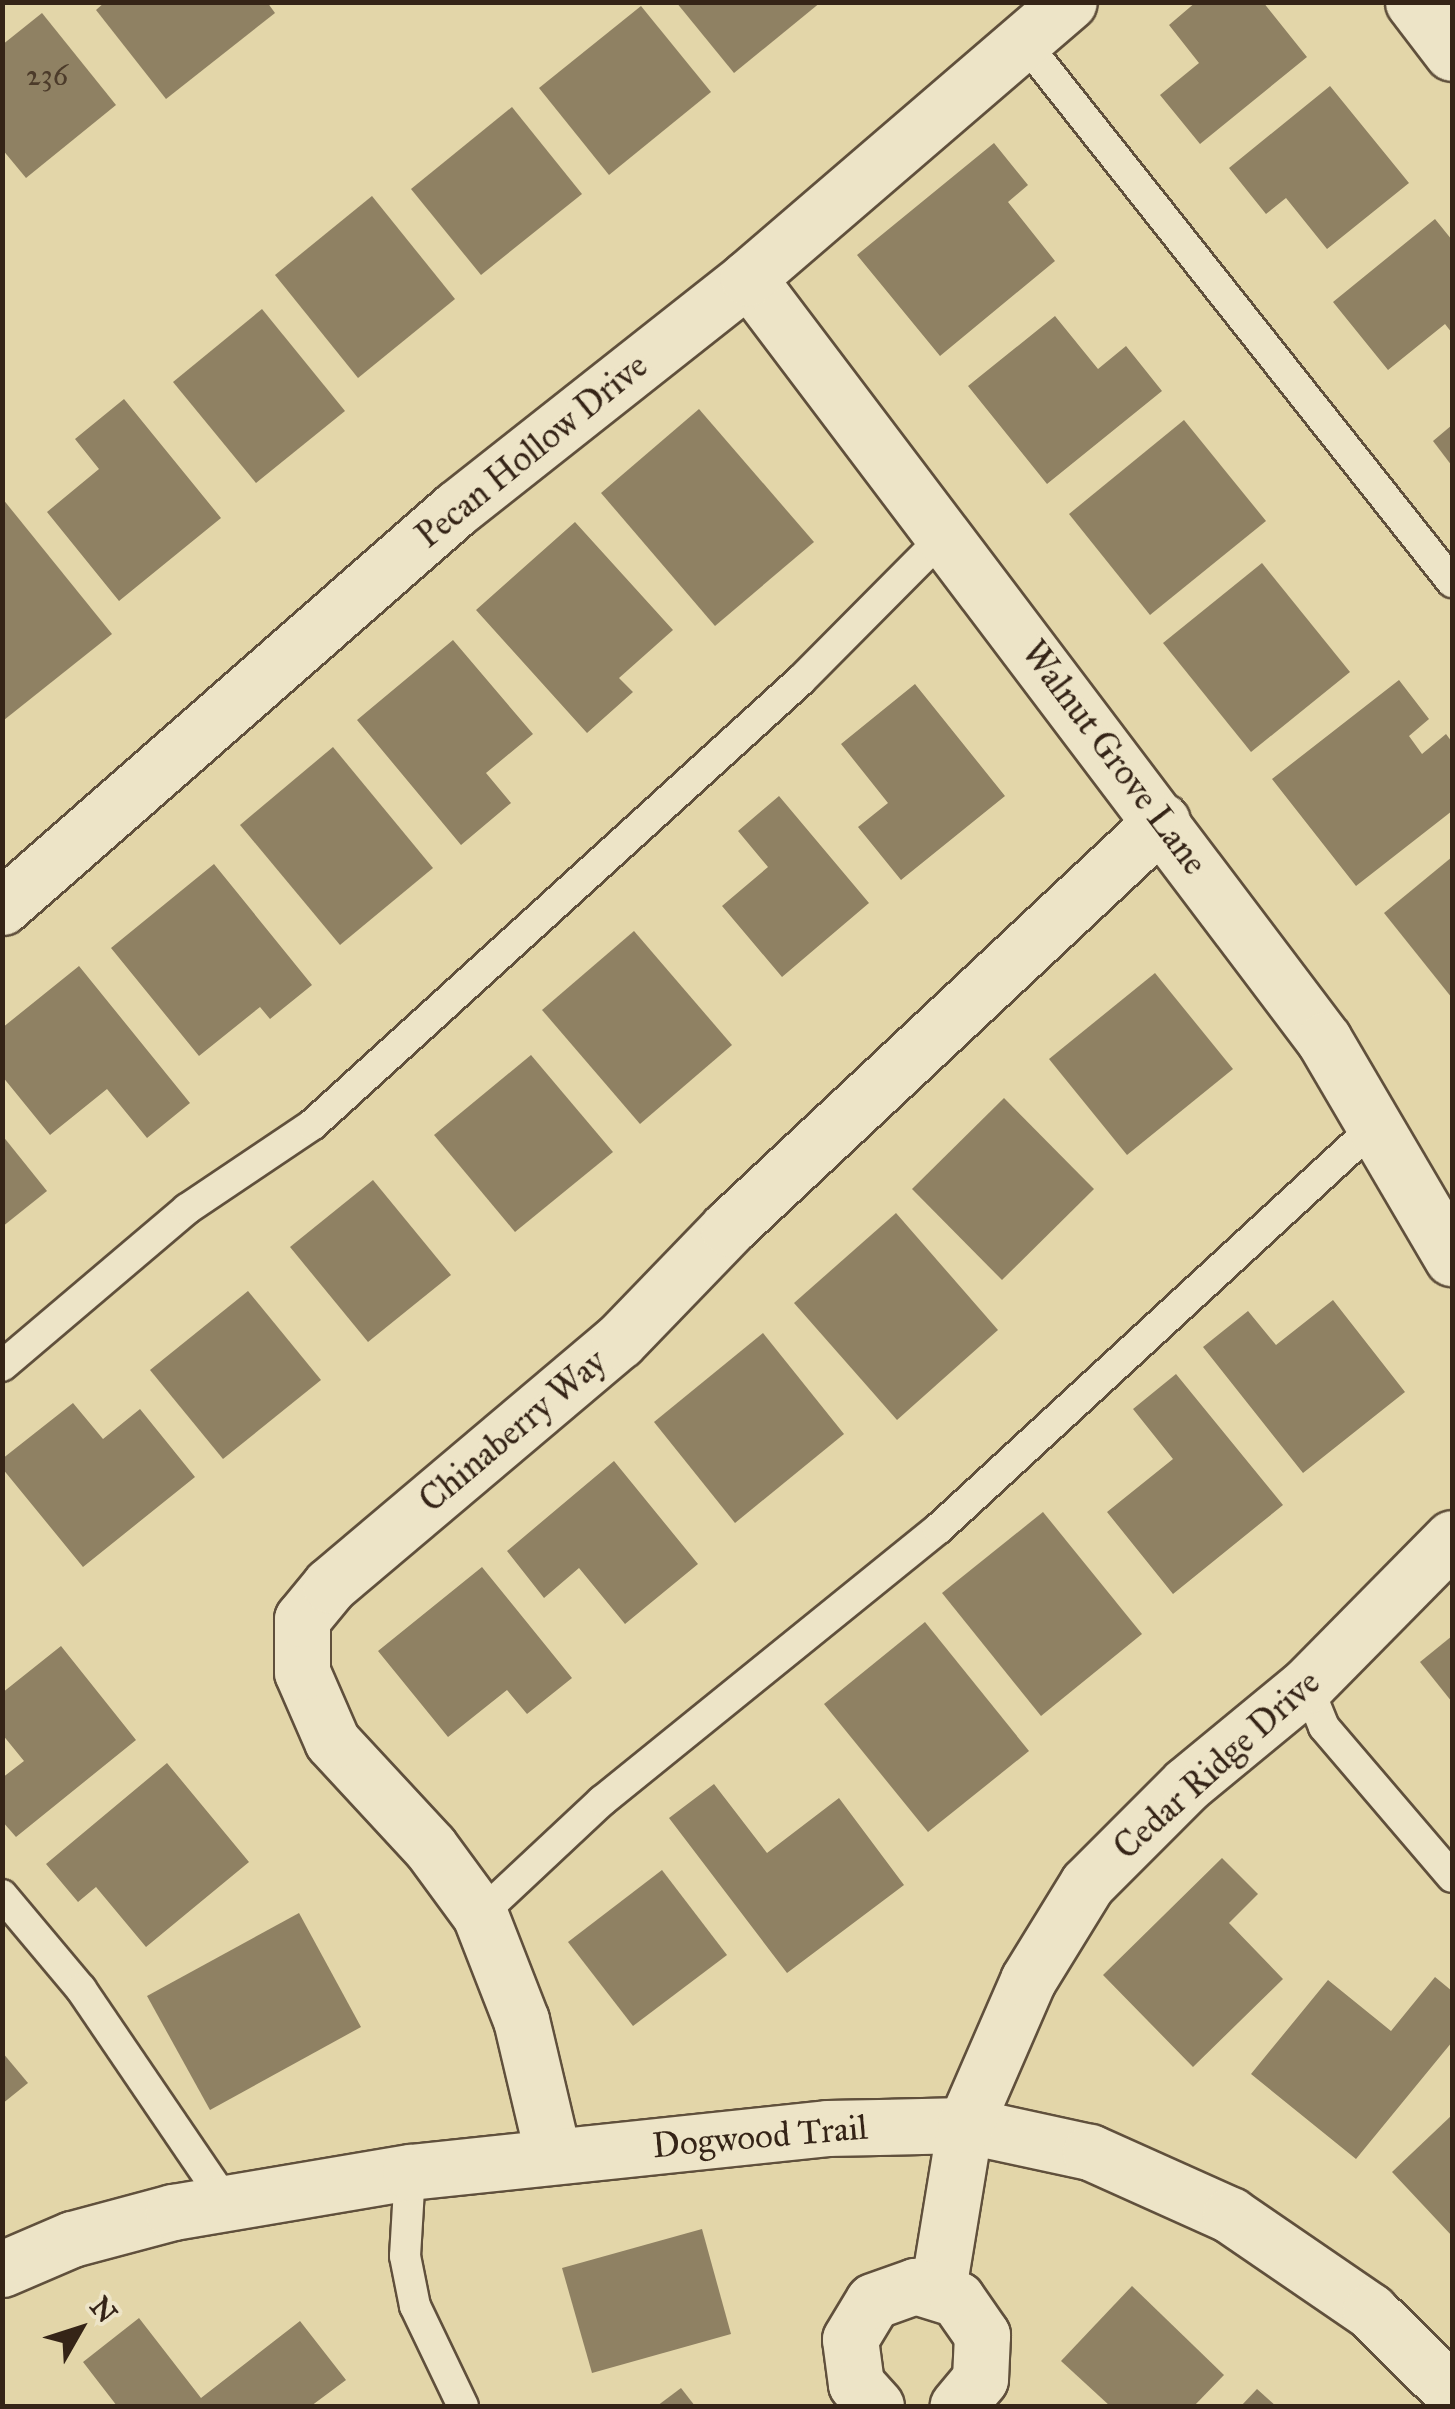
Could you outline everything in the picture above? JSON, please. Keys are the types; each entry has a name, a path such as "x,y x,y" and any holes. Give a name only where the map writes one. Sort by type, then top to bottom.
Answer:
{"street":[{"name":"Pecan Hollow Drive","path":"2,907 456,508 748,278 1069,2"},
{"path":"1413,2 1452,53"},
{"name":"Walnut Grove Lane","path":"748,278 1324,1040 1452,1258"},
{"name":"Chinaberry Way","path":"553,2155 520,2020 480,1915 430,1848 332,1741 302,1672 302,1618 330,1585 619,1341 728,1228 1162,821"},
{"name":"Cedar Ridge Drive","path":"938,2289 965,2125 1028,1980 1088,1884 1187,1784 1307,1686 1452,1538"},
{"name":"Dogwood Trail","path":"2,2269 72,2239 226,2202 410,2172 827,2128 965,2125 1090,2152 1230,2214 1370,2311 1452,2392"},
{"path":"876,2406 856,2384 849,2362 859,2318 893,2290 938,2289 965,2307 982,2335 982,2368 966,2404"}],"lane":[{"path":"1025,43 1452,582"},
{"path":"2,1366 188,1209 312,1125 801,680 945,535"},
{"path":"480,1915 602,1802 938,1530 1375,1126"},
{"path":"1307,1686 1324,1727 1452,1877"},
{"path":"2,1895 81,1989 226,2202"},
{"path":"410,2172 404,2256 415,2306 463,2406"}],"building":[{"path":"105,2 267,2 275,13 166,99 96,10"},
{"path":"676,2 821,2 734,73"},
{"path":"1196,2 1263,2 1307,57 1200,144 1160,95 1199,63 1169,25"},
{"path":"641,6 711,92 609,175 539,88"},
{"path":"42,13 116,105 26,178 2,149 2,45"},
{"path":"1330,86 1409,183 1327,249 1286,198 1266,214 1229,168"},
{"path":"512,107 582,194 481,275 411,189"},
{"path":"994,143 1028,185 1008,202 1055,261 940,356 857,255"},
{"path":"372,196 455,299 358,378 275,275"},
{"path":"1435,219 1452,240 1452,333 1445,324 1388,370 1333,302"},
{"path":"262,309 345,411 256,483 173,382"},
{"path":"1055,316 1098,369 1126,346 1162,391 1047,484 968,386"},
{"path":"124,399 221,518 119,601 47,512 99,469 75,439"},
{"path":"699,409 814,542 715,626 601,493"},
{"path":"1184,420 1266,521 1150,615 1069,514"},
{"path":"1452,425 1452,466 1433,441"},
{"path":"2,498 112,634 4,720 2,718"},
{"path":"575,522 673,630 619,678 633,692 587,733 476,610"},
{"path":"1262,563 1350,672 1251,752 1163,643"},
{"path":"453,640 533,734 486,773 511,803 461,845 357,720"},
{"path":"1399,680 1429,719 1409,736 1422,754 1446,734 1452,742 1452,811 1356,886 1272,779"},
{"path":"915,684 1005,796 901,880 858,827 888,803 841,744"},
{"path":"333,747 433,868 340,945 240,825"},
{"path":"779,796 869,903 782,977 722,906 768,867 738,831"},
{"path":"1452,857 1452,998 1384,913"},
{"path":"214,864 312,985 270,1019 260,1007 199,1056 111,948"},
{"path":"634,931 732,1045 640,1124 542,1010"},
{"path":"79,966 190,1103 147,1138 107,1089 50,1135 2,1076 2,1028"},
{"path":"1155,973 1233,1069 1127,1155 1049,1059"},
{"path":"531,1055 613,1152 515,1232 434,1135"},
{"path":"1004,1098 1094,1189 1002,1280 912,1189"},
{"path":"2,1135 47,1191 2,1227"},
{"path":"373,1180 451,1275 368,1342 290,1247"},
{"path":"896,1213 998,1330 897,1420 794,1303"},
{"path":"248,1291 321,1380 223,1459 150,1370"},
{"path":"1333,1300 1405,1392 1303,1473 1203,1347 1248,1311 1276,1345"},
{"path":"763,1333 844,1434 735,1523 654,1422"},
{"path":"1176,1374 1283,1505 1173,1594 1107,1512 1173,1459 1133,1409"},
{"path":"73,1403 103,1439 140,1409 195,1477 83,1567 2,1468 2,1459"},
{"path":"614,1461 698,1564 625,1624 579,1568 544,1598 507,1551"},
{"path":"1043,1512 1142,1634 1041,1716 942,1593"},
{"path":"482,1567 572,1678 527,1714 507,1690 448,1737 378,1651"},
{"path":"925,1622 1029,1751 928,1832 824,1704"},
{"path":"1452,1636 1452,1702 1420,1662"},
{"path":"61,1646 136,1740 16,1837 2,1821 2,1778 24,1761 2,1734 2,1693"},
{"path":"167,1763 249,1862 146,1947 96,1887 78,1902 46,1864"},
{"path":"714,1784 767,1853 839,1798 904,1885 787,1973 669,1818"},
{"path":"1222,1858 1258,1894 1229,1923 1283,1979 1193,2067 1103,1975"},
{"path":"662,1870 727,1955 633,2026 568,1942"},
{"path":"299,1913 361,2027 210,2110 147,1996"},
{"path":"1435,1977 1452,1991 1452,2042 1356,2159 1251,2074 1328,1980 1391,2031"},
{"path":"2,2052 28,2083 2,2104"},
{"path":"1452,2115 1452,2236 1392,2172"},
{"path":"702,2229 731,2334 592,2373 562,2268"},
{"path":"1132,2286 1224,2375 1194,2406 1110,2406 1061,2361"},
{"path":"139,2318 201,2398 300,2321 346,2380 311,2406 117,2406 83,2362"},
{"path":"681,2388 695,2406 657,2406"},
{"path":"1257,2389 1276,2406 1241,2406"}]}
